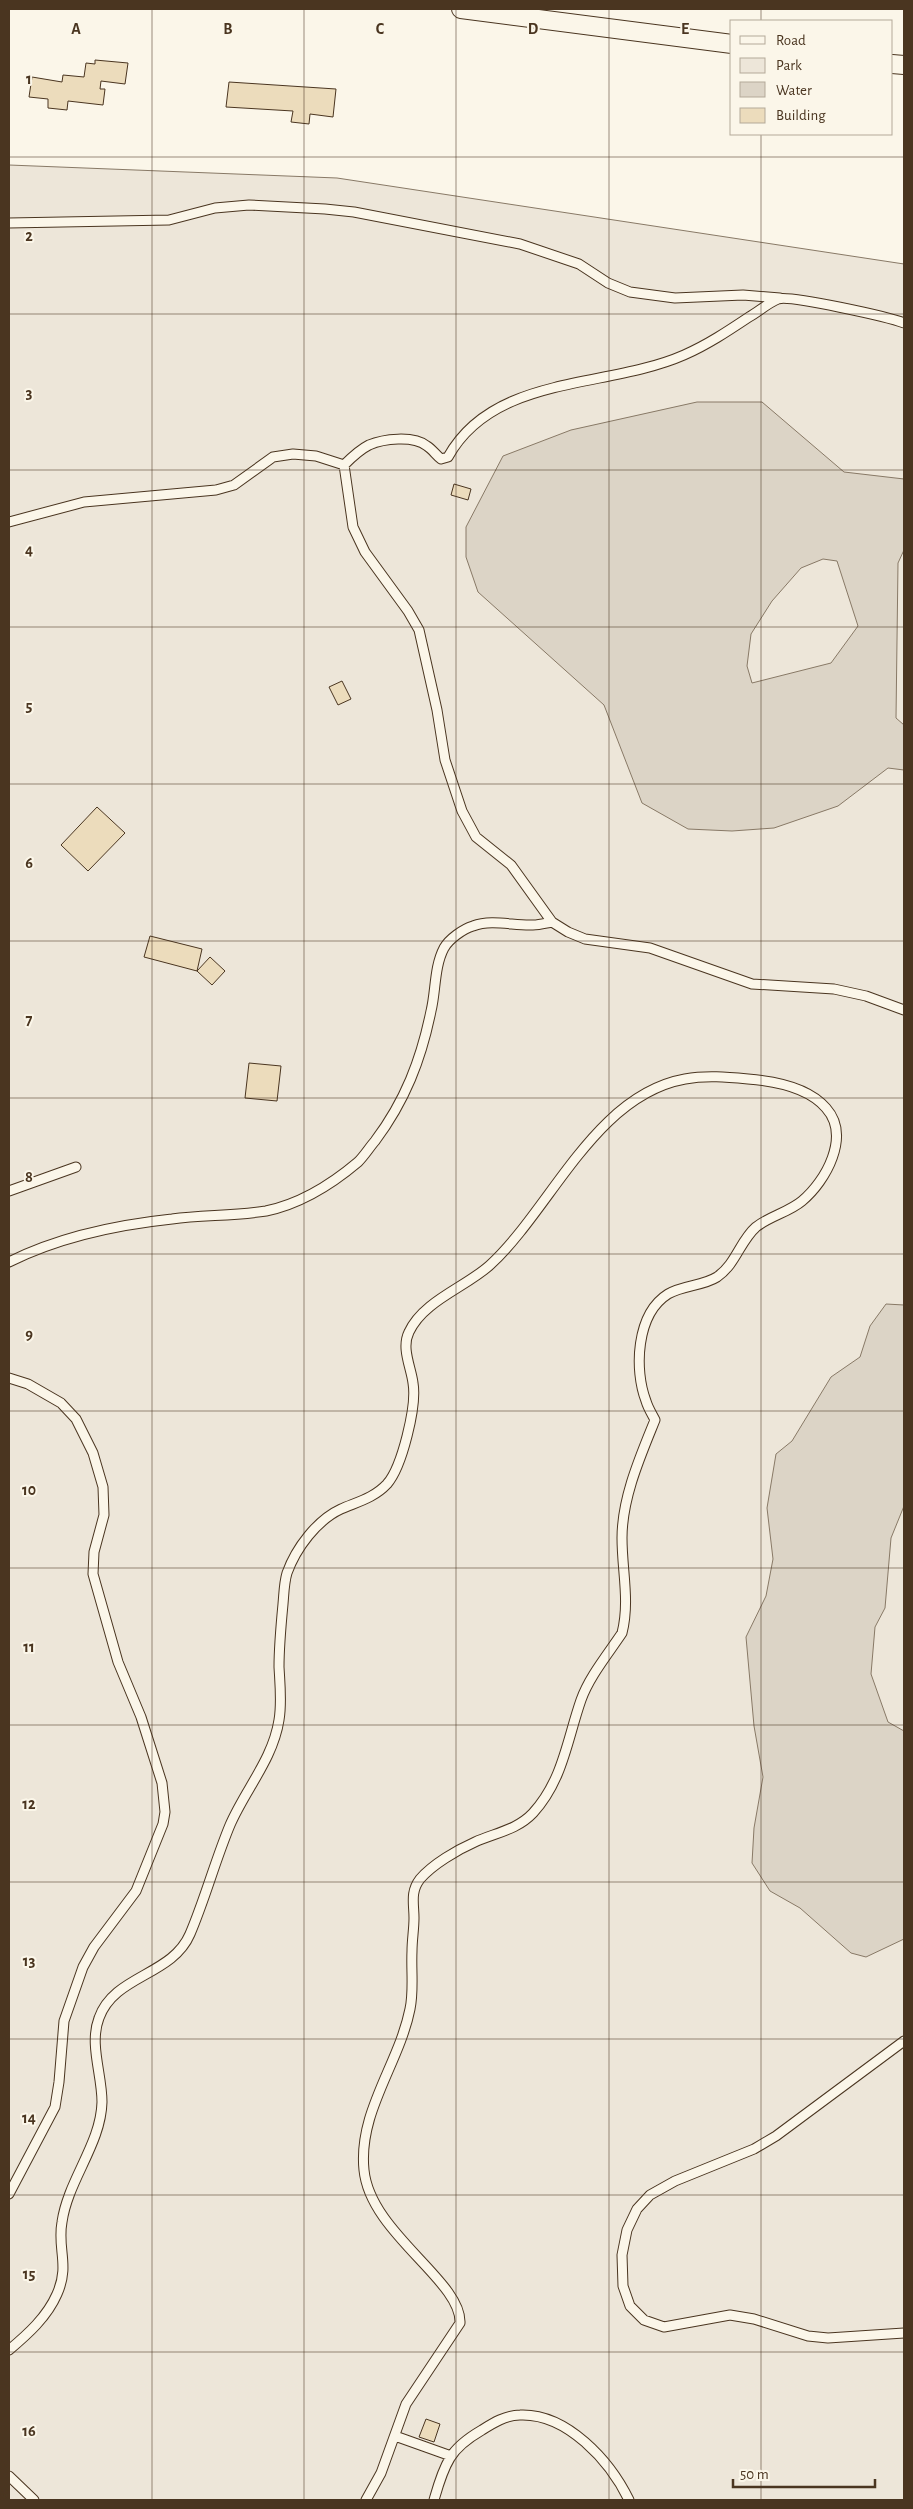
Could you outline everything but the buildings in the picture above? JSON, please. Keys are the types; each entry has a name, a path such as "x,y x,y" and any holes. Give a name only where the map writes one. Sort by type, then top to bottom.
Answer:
{"street":[{"path":"461,9 730,44"}],"lane":[{"path":"9,223 169,220 215,208 249,205 354,212 520,244 579,264 608,283 630,292 675,298 743,295 780,298 814,303 904,323"},
{"path":"344,465 355,454 370,445 391,440 415,441 426,445 441,459 448,457 464,433 506,404 566,384 657,366 712,340 780,298"},
{"path":"9,522 84,502 216,490 234,485 273,457 292,454 316,456 344,465"},
{"path":"344,465 353,527 365,552 408,611 419,630 437,710 445,760 462,811 476,837 511,865 552,922 568,932 585,939 650,948 752,984 834,989 866,996 904,1010"},
{"path":"9,1262 26,1253 82,1234 130,1224 267,1210 298,1200 328,1184 360,1160 384,1129 405,1095 418,1061 432,1010 438,966 444,947 457,935 473,926 485,923 534,925 552,922"},
{"path":"9,2350 36,2326 51,2306 64,2274 64,2256 60,2228 64,2212 98,2126 101,2110 102,2096 95,2040 98,2018 107,2003 121,1989 158,1969 176,1956 188,1939 230,1825 269,1754 279,1725 280,1645 285,1578 296,1555 312,1532 335,1511 366,1499 389,1482 400,1458 415,1388 408,1359 406,1338 412,1326 430,1308 488,1267 527,1225 588,1142 628,1105 655,1088 682,1079 712,1077 749,1079 788,1086 809,1095 826,1107 835,1122 836,1146 829,1166 803,1200 756,1228 740,1248 730,1267 712,1281 668,1294 654,1308 643,1330 640,1353 640,1378 645,1401 655,1420 635,1472 625,1509 622,1537 627,1600 625,1622 622,1633 581,1699 564,1760 552,1789 532,1814 510,1830 474,1842 436,1865 420,1880 411,1900 414,1916 410,2010 366,2125 362,2151 364,2177 373,2203 386,2222 448,2290 461,2316 460,2324 454,2336 427,2370 406,2404 381,2473 366,2500"},
{"path":"9,1191 76,1167"},
{"path":"9,1378 28,1384 61,1403 76,1419 93,1453 103,1487 104,1515 94,1552 94,1574 118,1662 141,1717 160,1775 165,1812 163,1824 136,1891 94,1948 83,1967 64,2021 59,2082 54,2106 9,2194"},
{"path":"904,2041 776,2136 754,2149 676,2181 650,2195 637,2209 627,2230 622,2255 622,2286 630,2306 644,2320 664,2327 730,2315 754,2319 808,2336 828,2338 904,2333"},
{"path":"434,2500 443,2472 451,2456 469,2438 496,2421 519,2415 539,2416 559,2424 580,2438 611,2473 629,2500"},
{"path":"395,2436 451,2456"},
{"path":"9,2476 34,2500"}],"green space":[{"path":"9,165 337,178 904,264 904,2500 9,2500"}],"water":[{"path":"697,402 762,402 844,472 904,479 904,550 898,563 896,718 904,725 904,770 888,768 838,806 774,828 732,831 688,829 642,803 604,705 478,592 466,557 466,527 503,456 571,430","holes":["823,559 837,561 858,626 831,663 752,683 747,666 751,634 772,601 801,568"]},
{"path":"886,1304 904,1305 904,1506 891,1538 885,1608 875,1627 871,1674 888,1722 904,1731 904,1939 866,1957 851,1953 800,1908 770,1891 752,1863 754,1828 763,1777 754,1726 746,1637 766,1596 773,1559 767,1508 776,1454 792,1441 831,1377 860,1357 870,1326"}]}
